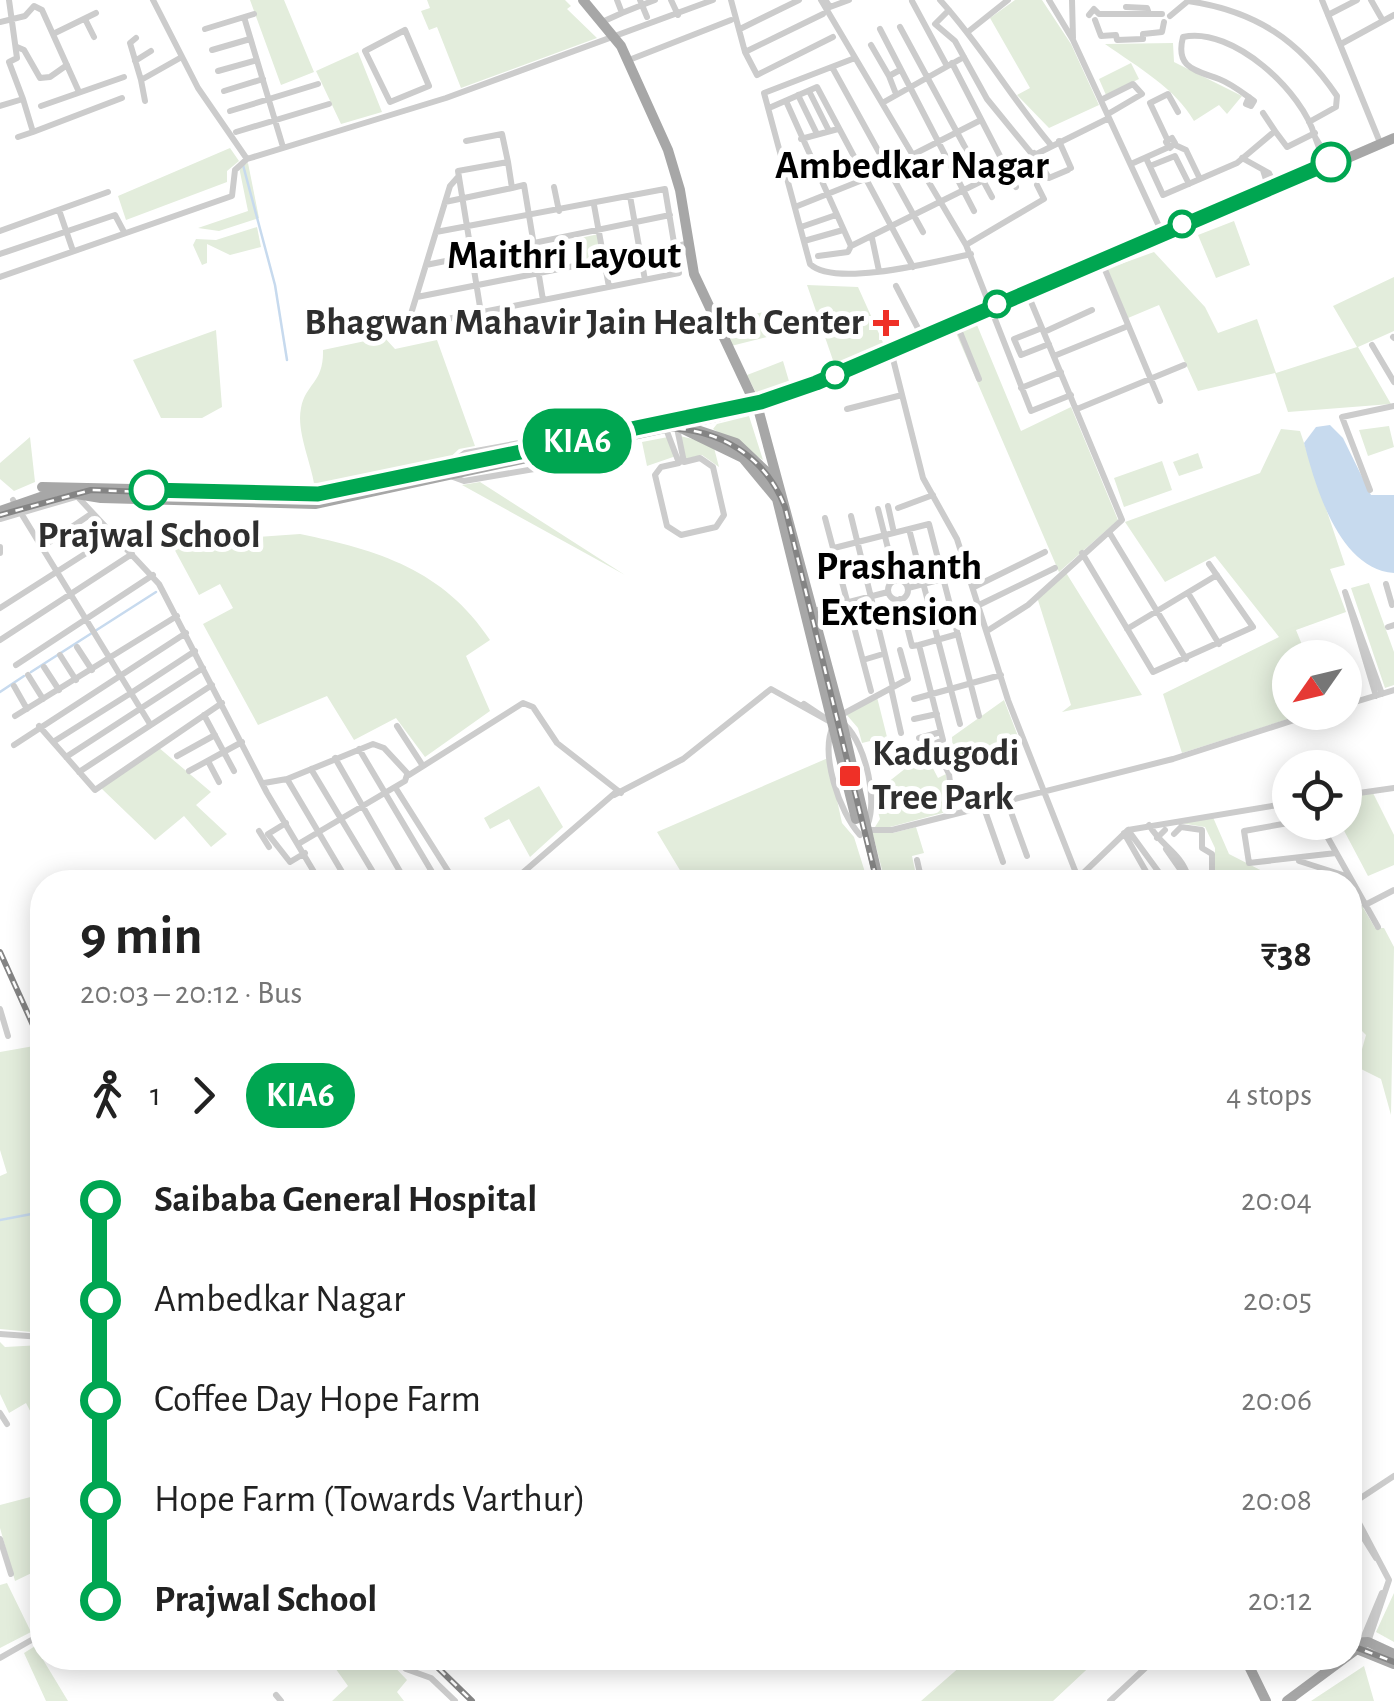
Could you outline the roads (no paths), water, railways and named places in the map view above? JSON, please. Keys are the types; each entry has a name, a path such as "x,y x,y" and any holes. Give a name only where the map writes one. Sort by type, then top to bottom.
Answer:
{"main road":[{"path":"582,0 628,60 668,150 680,196 688,274"},
{"path":"582,0 613,38 665,152 680,196 680,245 688,274 765,430 839,721"},
{"path":"0,508 17,506 51,492 306,500 806,393 1394,135"},
{"path":"556,449 676,431 795,392 922,336 1028,296 1394,135"},
{"path":"860,367 889,356"},
{"path":"765,430 770,411 801,403 806,393"},
{"path":"754,406 778,500 814,612 873,870"},
{"path":"676,431 736,442 772,477"},
{"path":"676,431 742,458 769,484 778,500"},
{"path":"1362,1646 1394,1654"},
{"path":"1362,1647 1394,1664"},
{"path":"1255,1670 1270,1701"},
{"path":"1287,1701 1329,1670"},
{"path":"1297,1701 1333,1670"}],"street":[{"path":"8,0 18,58 9,62 33,132"},
{"path":"153,0 176,60 244,161"},
{"path":"617,0 622,13"},
{"path":"602,22 641,2 655,0"},
{"path":"671,0 678,15"},
{"path":"0,277 232,196 234,170 244,161 419,106 713,0"},
{"path":"731,0 745,52 757,75 833,37"},
{"path":"740,29 799,0"},
{"path":"823,0 830,7 848,0"},
{"path":"823,0 966,244 1030,411 1071,394"},
{"path":"940,0 969,31 1010,96 1055,143 1070,169 1049,178 987,99 964,56 938,28 935,20 949,10"},
{"path":"988,0 996,10"},
{"path":"969,31 1008,0"},
{"path":"1049,0 1073,40 1163,234"},
{"path":"1072,0 1073,40"},
{"path":"1322,0 1379,140"},
{"path":"1328,15 1357,0"},
{"path":"1372,0 1382,21"},
{"path":"912,1 1016,187"},
{"path":"1107,7 1092,7 1092,15 1100,36 1116,35 1116,40 1143,39 1143,34 1162,32 1166,17 1184,1 1249,15 1280,32 1317,67 1338,96 1336,107 1309,122"},
{"path":"641,2 648,17"},
{"path":"0,21 36,6 54,34 79,92"},
{"path":"1126,8 1147,8 1149,14"},
{"path":"54,34 96,13"},
{"path":"1074,13 1166,17"},
{"path":"205,29 254,14"},
{"path":"745,52 823,14"},
{"path":"1341,44 1394,15"},
{"path":"244,17 283,147"},
{"path":"85,19 94,38"},
{"path":"628,60 731,20"},
{"path":"900,27 959,130 992,198"},
{"path":"880,29 974,211"},
{"path":"406,30 429,81 428,88 400,100 385,98 365,51 406,30"},
{"path":"1249,97 1225,82 1190,70 1181,56 1183,37 1207,38 1248,55 1283,84 1309,122 1329,166"},
{"path":"136,38 130,42 145,101"},
{"path":"212,50 250,39"},
{"path":"871,45 896,94"},
{"path":"17,47 24,50 40,78 50,77 67,65"},
{"path":"136,60 151,52"},
{"path":"884,102 964,56"},
{"path":"855,58 764,93 810,264 818,270 879,271 971,254"},
{"path":"141,80 176,60"},
{"path":"218,71 256,60"},
{"path":"832,67 924,232"},
{"path":"889,76 900,70"},
{"path":"41,106 124,77"},
{"path":"224,91 262,80"},
{"path":"230,111 318,84"},
{"path":"818,256 841,254 1109,116 1142,94 1134,84 1101,100"},
{"path":"769,108 813,89"},
{"path":"813,89 894,227 913,267"},
{"path":"813,89 829,131"},
{"path":"414,94 419,106"},
{"path":"1178,112 1168,94 1150,103 1170,144 1186,150 1194,181"},
{"path":"798,95 817,134"},
{"path":"18,137 122,98"},
{"path":"0,106 22,99"},
{"path":"400,100 404,111"},
{"path":"786,101 851,246"},
{"path":"236,132 329,104"},
{"path":"1263,112 1286,147 1315,135"},
{"path":"795,207 865,180 980,120"},
{"path":"801,139 838,129"},
{"path":"1148,162 1163,195 1242,158 1275,131"},
{"path":"466,141 502,134 512,188"},
{"path":"1148,162 1170,144"},
{"path":"1131,164 1175,156 1194,181"},
{"path":"1242,158 1263,170 1272,188"},
{"path":"1182,161 1194,181"},
{"path":"481,313 458,171 508,162"},
{"path":"458,177 446,202 407,327 688,274"},
{"path":"446,202 524,185 543,300"},
{"path":"966,244 1044,198 1037,185"},
{"path":"554,186 559,211"},
{"path":"416,297 680,245 665,189 436,232"},
{"path":"0,231 108,192"},
{"path":"630,196 645,280"},
{"path":"594,205 609,287"},
{"path":"58,209 73,251"},
{"path":"0,254 115,215 124,232"},
{"path":"800,227 836,215"},
{"path":"426,265 670,216"},
{"path":"804,241 843,230"},
{"path":"872,237 879,271"},
{"path":"1102,264 1160,400"},
{"path":"896,286 922,336"},
{"path":"987,631 1028,605 1122,520 1028,296"},
{"path":"1049,344 1021,355 1014,338 1092,310"},
{"path":"957,326 978,379"},
{"path":"1054,356 1128,326"},
{"path":"1372,345 1394,382"},
{"path":"889,356 923,478 969,572 1001,676 1072,870"},
{"path":"1077,409 1184,365"},
{"path":"1021,388 1061,372"},
{"path":"847,410 902,395"},
{"path":"1370,490 1342,416 1394,406"},
{"path":"676,431 682,462"},
{"path":"448,471 464,453 542,439 556,449"},
{"path":"700,458 713,467 724,515 716,527 682,535 667,526 655,475 661,467 682,462 700,458"},
{"path":"76,493 90,514 153,575 314,870"},
{"path":"898,508 933,495"},
{"path":"0,519 17,506 150,725"},
{"path":"814,612 888,592 896,580 888,506"},
{"path":"878,509 890,534"},
{"path":"42,547 90,514"},
{"path":"851,516 901,733"},
{"path":"825,518 871,691"},
{"path":"834,548 928,524 979,716"},
{"path":"909,529 960,724"},
{"path":"1110,532 1186,659"},
{"path":"0,608 113,536"},
{"path":"974,587 1045,552"},
{"path":"1082,553 1152,672 1253,627 1209,564"},
{"path":"0,640 132,554"},
{"path":"979,605 1056,568"},
{"path":"900,600 908,588 969,572"},
{"path":"16,664 153,575"},
{"path":"1127,629 1216,576"},
{"path":"896,580 908,588"},
{"path":"1380,607 1393,604 1386,584"},
{"path":"888,592 900,600 942,736"},
{"path":"1379,695 1345,592 1379,695"},
{"path":"1188,593 1219,644"},
{"path":"15,716 177,616"},
{"path":"14,745 186,633"},
{"path":"863,660 958,634"},
{"path":"77,647 92,670"},
{"path":"839,721 908,679 900,650"},
{"path":"53,742 195,651"},
{"path":"60,656 76,680"},
{"path":"44,667 59,690"},
{"path":"66,757 204,668"},
{"path":"28,676 43,699"},
{"path":"914,698 1001,676"},
{"path":"79,772 213,685"},
{"path":"14,686 27,709"},
{"path":"176,686 187,701"},
{"path":"526,870 618,793 682,759 772,689 839,721 857,739 872,805 862,832 905,828 984,808 1174,759 1272,727"},
{"path":"1362,700 1394,690"},
{"path":"39,726 95,790 222,703"},
{"path":"300,844 395,787 407,775 512,707 526,703 557,743 618,793"},
{"path":"914,719 937,714"},
{"path":"204,715 234,772"},
{"path":"397,726 423,766"},
{"path":"177,756 215,736"},
{"path":"919,738 942,736"},
{"path":"942,736 934,744 950,774 954,814"},
{"path":"189,771 197,762 208,761 242,742"},
{"path":"263,782 288,779 358,748 382,746 407,775"},
{"path":"358,748 431,870"},
{"path":"335,758 399,870"},
{"path":"208,761 219,782"},
{"path":"311,769 372,870"},
{"path":"288,779 341,870"},
{"path":"395,787 447,870"},
{"path":"1362,793 1394,788"},
{"path":"1007,802 1026,856"},
{"path":"1086,870 1126,832 1159,823 1272,806"},
{"path":"984,808 1003,862"},
{"path":"286,822 262,837 290,862 305,853"},
{"path":"1159,823 1169,832 1170,849 1182,870"},
{"path":"1149,825 1184,870"},
{"path":"1272,826 1244,831 1252,865 1336,853"},
{"path":"1158,838 1182,827 1201,828 1202,848 1212,854 1212,870"},
{"path":"1126,832 1146,870"},
{"path":"1126,832 1156,870"},
{"path":"1329,840 1346,870"},
{"path":"917,860 919,870"},
{"path":"1296,860 1326,870"},
{"path":"1365,905 1394,890"},
{"path":"1362,900 1378,927"},
{"path":"0,1009 8,1036"},
{"path":"0,1334 30,1336"},
{"path":"0,1412 7,1424"},
{"path":"1362,1497 1394,1476"},
{"path":"1362,1528 1390,1580 1362,1644"},
{"path":"1362,1537 1386,1580 1362,1643"},
{"path":"0,1539 11,1574"},
{"path":"0,1658 30,1641"},
{"path":"409,1670 432,1678 455,1701"},
{"path":"1110,1701 1143,1670"}],"water":[{"path":"1330,425 1343,438 1371,495 1394,495 1394,573 1375,568 1358,557 1323,503 1304,443 1316,427"}],"waterway":[{"path":"243,165 275,285 287,360"},
{"path":"31,672 156,592"},
{"path":"0,692 24,676"},
{"path":"0,1220 30,1214"}],"railway":[{"path":"0,515 91,490 284,497 334,494 666,428 722,440 766,473 785,507 874,870"},
{"path":"0,952 30,1018"},
{"path":"1362,1650 1394,1662"},
{"path":"440,1670 472,1701"}],"place":[{"name":"Bhagwan Mahavir Jain Health Center","path":"886,323"},
{"name":"Prajwal School","path":"149,490"},
{"name":"Kadugodi Tree Park","path":"850,776"}],"district":[{"name":"Ambedkar Nagar","path":"912,166"},
{"name":"Maithri Layout","path":"564,256"},
{"name":"Prashanth Extension","path":"899,590"}]}
